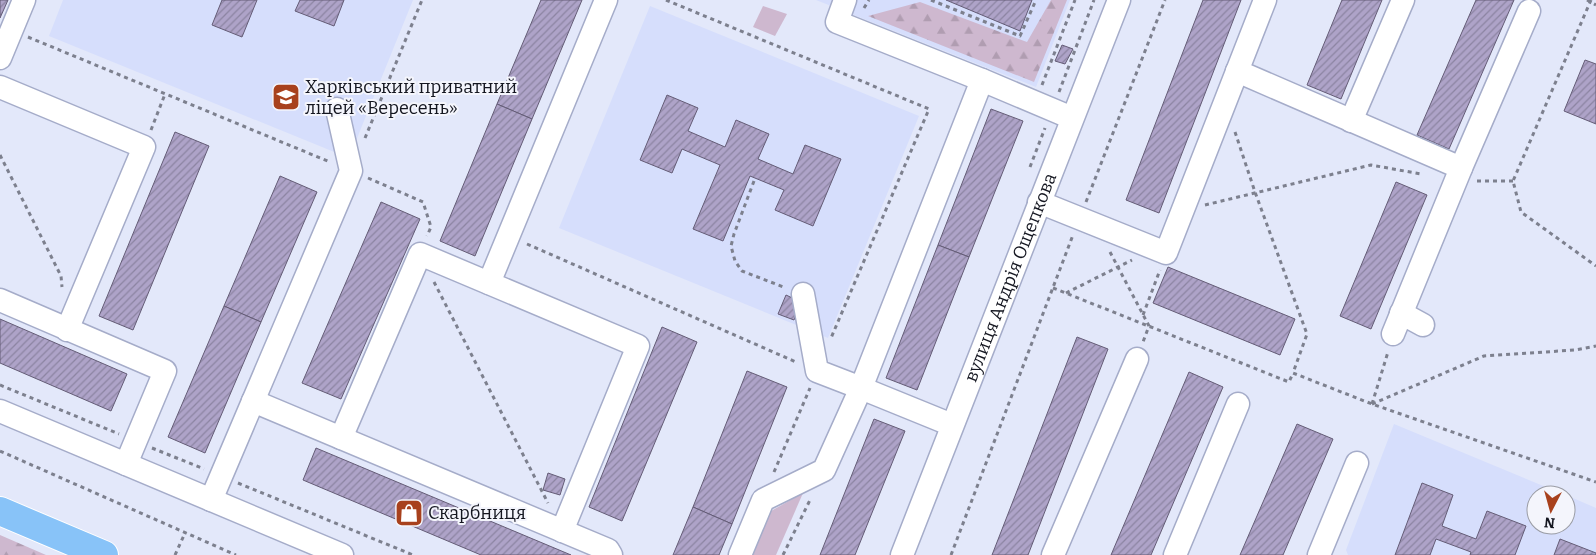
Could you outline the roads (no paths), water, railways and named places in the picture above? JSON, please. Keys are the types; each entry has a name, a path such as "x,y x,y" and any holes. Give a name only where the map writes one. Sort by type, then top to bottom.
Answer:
{"main road":[{"path":"0,511 104,555"}],"street":[{"path":"0,58 24,0"},
{"path":"489,283 606,0"},
{"path":"846,0 837,22 1053,110"},
{"name":"вулиця Андрія Ощепкова","path":"902,555 1039,202 1053,110 1119,0"},
{"path":"1039,202 1160,251 1183,210 1265,0"},
{"path":"1351,121 1403,0"},
{"path":"1393,334 1458,174 1528,11"},
{"path":"1237,71 1351,121 1458,174"},
{"path":"740,555 762,500 824,470 860,388 982,80"},
{"path":"0,87 144,147 67,330"},
{"path":"210,500 351,171 337,109"},
{"path":"341,438 420,254 489,283 638,346 562,531"},
{"path":"803,294 817,371 952,425"},
{"path":"0,300 165,372 126,464"},
{"path":"1401,313 1424,325"},
{"path":"1053,555 1137,359"},
{"path":"253,401 608,550 611,555"},
{"path":"1176,555 1238,404"},
{"path":"0,411 342,555"},
{"path":"1319,555 1356,463"}],"place":[{"name":"Харківський приватний ліцей «Вересень»","path":"286,97"},
{"name":"Скарбниця","path":"409,513"}]}
